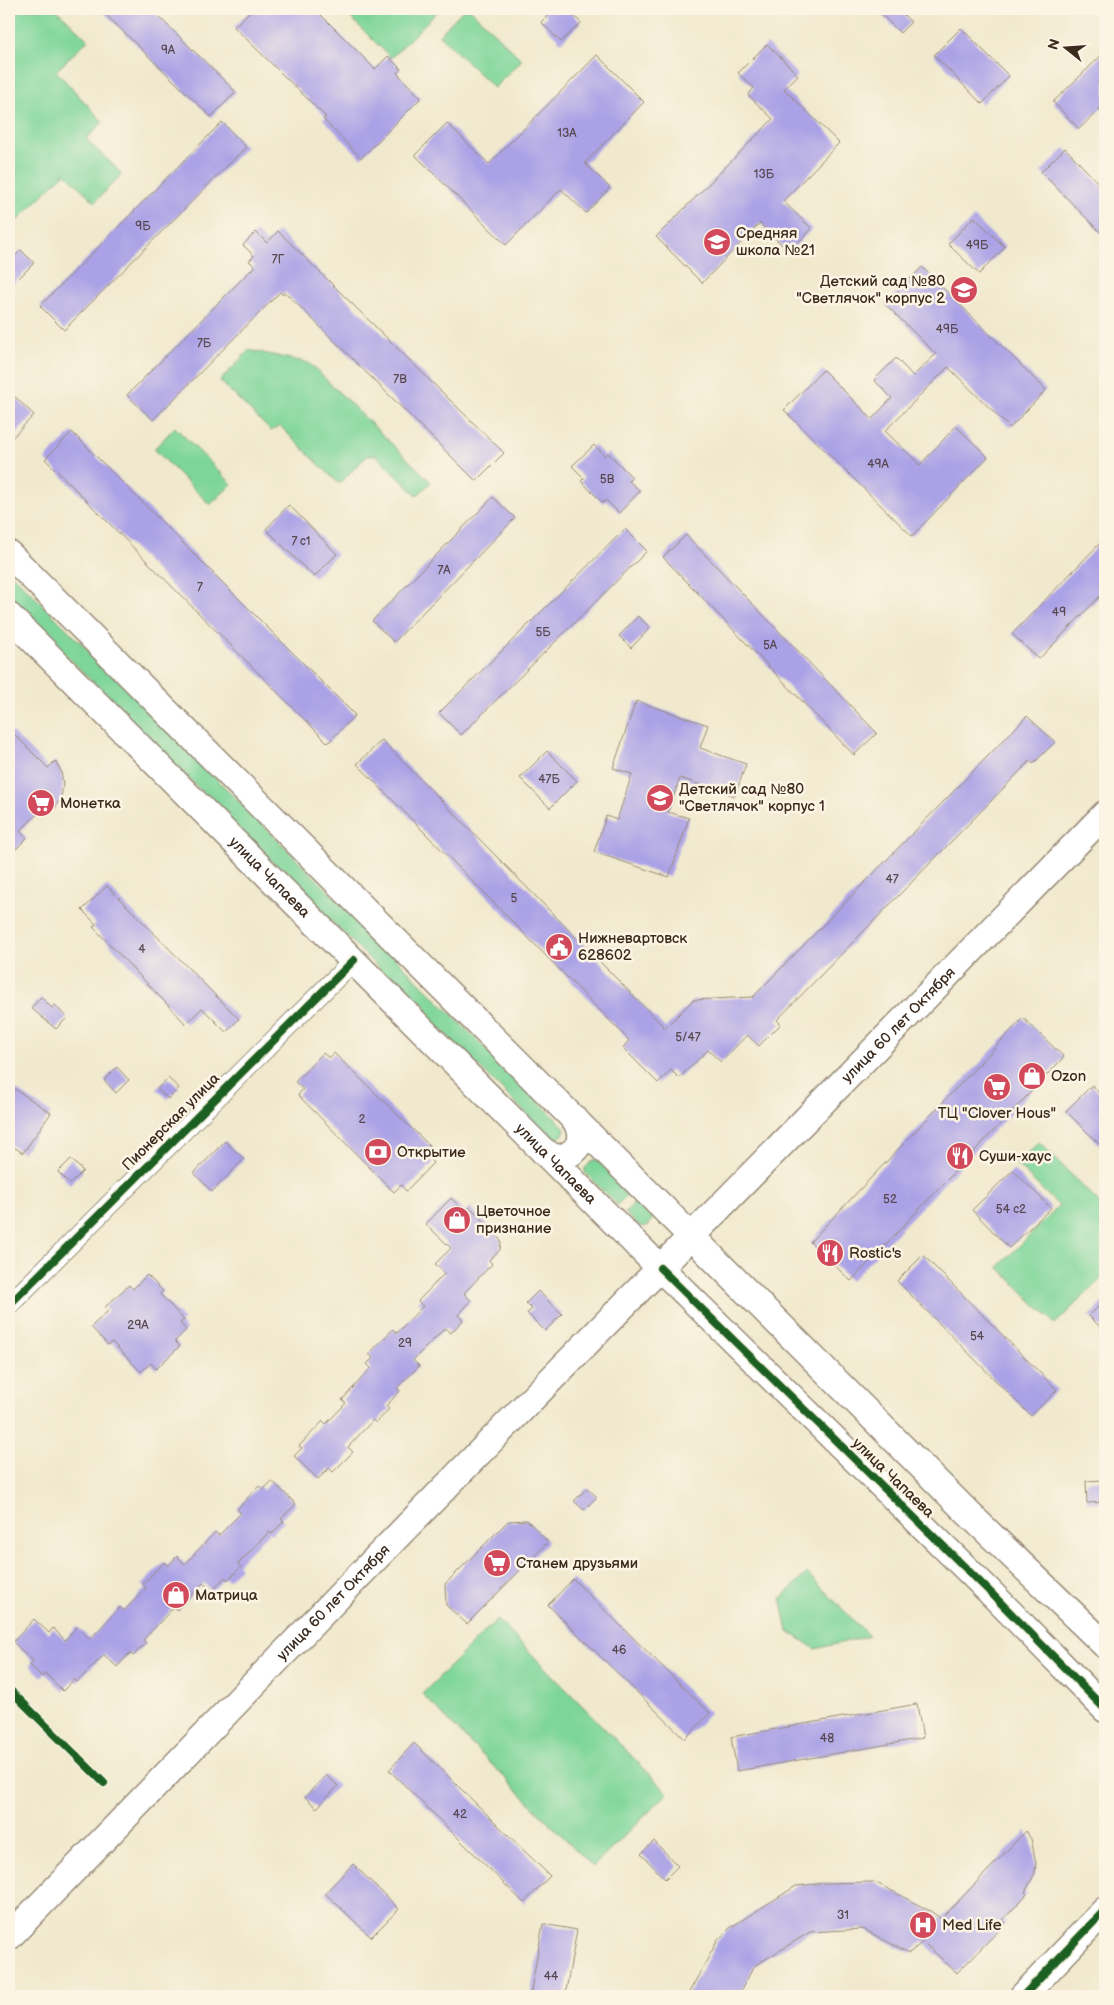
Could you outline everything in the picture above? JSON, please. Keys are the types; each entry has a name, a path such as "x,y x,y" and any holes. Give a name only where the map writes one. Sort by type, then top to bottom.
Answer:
{"main road":[{"name":"улица Чапаева","path":"9,554 969,1514 1105,1644"},
{"name":"улица Чапаева","path":"9,616 660,1268 940,1543 1105,1709"},
{"name":"улица 60 лет Октября","path":"9,1937 1105,814"},
{"path":"543,1150 559,1158 575,1150 581,1137 575,1119"},
{"path":"940,1543 969,1514"},
{"path":"1022,1996 1105,1910"}],"street":[{"name":"Пионерская улица","path":"9,1305 354,960"}],"green space":[{"path":"9,9 56,9 88,40 56,71 103,122 86,139 122,174 95,202 65,173 9,229"},
{"path":"342,9 440,9 391,58"},
{"path":"464,9 470,9 522,60 494,88 439,35"},
{"path":"249,350 309,363 431,482 417,496 376,455 367,456 339,484 280,426 271,431 220,381"},
{"path":"175,427 232,484 210,505 154,449"},
{"path":"9,571 565,1128 563,1135 556,1139 550,1137 328,918 9,598"},
{"path":"1039,1142 1105,1209 1105,1275 1055,1324 998,1267 1059,1206 1016,1164"},
{"path":"593,1160 598,1160 630,1192 617,1205 585,1173 585,1168"},
{"path":"638,1199 650,1211 653,1218 649,1225 644,1227 638,1225 625,1213"},
{"path":"807,1573 869,1636 815,1649 788,1631 781,1598"},
{"path":"497,1619 668,1793 593,1867 422,1694"}],"building":[{"path":"100,9 151,9 236,92 211,117"},
{"path":"252,9 315,9 375,69 388,56 401,69 397,73 421,98 361,158 323,119 326,117 234,27"},
{"path":"540,9 568,9 581,23 561,42 541,22 547,16"},
{"path":"876,9 898,9 911,22 900,33"},
{"path":"961,28 1009,76 982,104 934,55"},
{"path":"767,44 798,75 784,89 839,143 783,201 812,229 789,252 760,223 702,283 656,237 773,119 748,95 754,88 738,73"},
{"path":"1105,52 1105,104 1079,129 1053,102"},
{"path":"597,55 644,102 585,163 610,188 586,213 561,189 506,245 415,155 447,123 489,164"},
{"path":"222,122 246,147 64,330 40,306"},
{"path":"1065,148 1105,190 1105,237 1041,172"},
{"path":"974,217 1005,247 979,274 948,244"},
{"path":"278,231 504,453 476,481 285,292 283,295 280,292 153,420 127,395 255,266 249,261 254,256 243,245 256,232 267,243"},
{"path":"21,250 34,263 9,288 9,262"},
{"path":"922,267 1046,390 1010,428 948,367 885,431 920,465 956,426 988,457 912,536 784,410 823,370 872,419 892,398 874,380 896,358 913,376 936,354 885,304"},
{"path":"9,391 34,415 9,441"},
{"path":"72,432 355,715 328,743 45,459"},
{"path":"594,445 605,456 608,453 632,477 629,481 640,491 619,513 606,500 603,503 581,481 584,478 572,466"},
{"path":"493,497 515,518 394,642 372,621"},
{"path":"289,505 337,554 314,577 266,529"},
{"path":"625,529 647,551 461,735 439,713"},
{"path":"686,535 877,733 854,755 663,557"},
{"path":"1105,538 1105,591 1039,659 1012,634"},
{"path":"638,616 650,628 631,648 619,636"},
{"path":"636,701 708,725 700,748 746,764 735,796 680,778 668,812 689,818 669,877 594,852 606,816 617,820 632,774 613,768"},
{"path":"1027,716 1055,742 1033,764 1030,761 777,1020 781,1024 759,1046 747,1035 721,1062 708,1050 679,1078 671,1070 658,1083 623,1048 629,1040 357,764 382,740 665,1028 693,1000 753,997"},
{"path":"9,729 48,768 55,761 61,771 63,784 61,798 55,808 49,803 20,831 27,838 9,856"},
{"path":"547,751 577,781 550,808 520,778"},
{"path":"107,886 239,1019 226,1032 202,1008 186,1024 93,927 96,924 82,910"},
{"path":"41,997 52,1008 55,1005 67,1018 56,1029 31,1008"},
{"path":"1023,1018 1064,1057 851,1281 810,1242"},
{"path":"323,1053 329,1058 334,1053 432,1148 426,1155 433,1163 406,1191 401,1185 394,1192 298,1095 303,1089 295,1082"},
{"path":"117,1067 129,1080 116,1093 104,1080"},
{"path":"168,1078 179,1088 168,1099 157,1089"},
{"path":"9,1085 51,1113 23,1153 9,1144"},
{"path":"1092,1085 1105,1099 1105,1150 1066,1111"},
{"path":"225,1141 244,1159 212,1192 194,1173"},
{"path":"71,1159 83,1171 70,1184 58,1172"},
{"path":"1013,1170 1051,1208 1009,1248 972,1210"},
{"path":"451,1198 465,1212 470,1207 486,1223 501,1241 500,1250 489,1260 492,1264 464,1293 471,1301 458,1315 463,1320 451,1333 445,1328 413,1360 419,1366 397,1388 400,1391 386,1406 389,1409 376,1423 373,1420 348,1447 353,1452 333,1472 329,1468 318,1479 294,1456 302,1448 299,1446 323,1421 326,1424 346,1403 342,1400 371,1368 367,1364 373,1358 369,1354 393,1329 397,1333 423,1306 418,1301 445,1273 435,1264 451,1248 426,1224"},
{"path":"923,1255 1057,1390 1031,1416 897,1281"},
{"path":"147,1275 163,1291 160,1294 184,1320 180,1323 186,1330 175,1341 180,1346 156,1369 151,1363 141,1372 112,1342 108,1345 91,1327 108,1311 105,1307 129,1285 133,1289"},
{"path":"538,1291 562,1314 545,1331 527,1313 532,1309 526,1303"},
{"path":"1105,1300 1105,1332 1089,1316"},
{"path":"1105,1480 1105,1502 1087,1503 1086,1481"},
{"path":"272,1481 296,1504 281,1519 284,1521 272,1534 269,1532 238,1564 241,1567 228,1580 225,1577 212,1591 203,1583 177,1610 174,1607 143,1640 146,1643 133,1656 130,1653 117,1667 104,1655 77,1682 74,1679 63,1691 45,1673 42,1677 30,1665 33,1661 13,1642 34,1619 49,1633 53,1628 65,1640 77,1627 90,1639 120,1607 124,1611 146,1588 143,1584 164,1562 168,1566 177,1556 185,1564 215,1532 219,1535 241,1513 237,1509 259,1486 263,1490"},
{"path":"587,1488 597,1497 584,1510 574,1501"},
{"name":"Станем друзьями","path":"527,1520 548,1542 467,1624 446,1605 445,1584 508,1521"},
{"path":"573,1579 710,1713 685,1739 548,1605"},
{"path":"917,1704 923,1738 737,1771 731,1737"},
{"path":"414,1743 550,1876 524,1903 389,1770"},
{"path":"326,1775 338,1786 317,1808 305,1797"},
{"path":"1026,1831 1031,1839 1036,1863 1035,1873 1025,1892 1027,1894 1003,1920 1006,1923 957,1973 923,1942 909,1953 863,1929 810,1932 754,1966 738,1996 687,1996 718,1940 731,1927 796,1886 825,1883 875,1882 932,1912 941,1919"},
{"path":"654,1841 678,1866 665,1879 641,1854"},
{"path":"353,1864 399,1909 371,1937 325,1893"},
{"path":"543,1924 577,1930 565,1996 530,1996"}],"cycle path":[{"path":"9,1305 354,960"},
{"path":"660,1268 988,1590 1105,1709"},
{"path":"9,1689 104,1783"},
{"path":"1023,1996 1105,1910"}],"place":[{"name":"Средняя школа №21","path":"717,242"},
{"name":"Детский сад №80 \"Светлячок\" корпус 2","path":"964,290"},
{"name":"Детский сад №80 \"Светлячок\" корпус 1","path":"660,798"},
{"name":"Монетка","path":"41,803"},
{"name":"Нижневартовск 628602","path":"559,947"},
{"name":"Ozon","path":"1032,1076"},
{"name":"ТЦ \"Clover Hous\"","path":"997,1087"},
{"name":"Открытие","path":"378,1152"},
{"name":"Суши-хаус","path":"960,1156"},
{"name":"Цветочное признание","path":"457,1220"},
{"name":"Rostic's","path":"830,1253"},
{"name":"Станем друзьями","path":"497,1563"},
{"name":"Матрица","path":"176,1595"},
{"name":"Med Life","path":"923,1925"}]}
